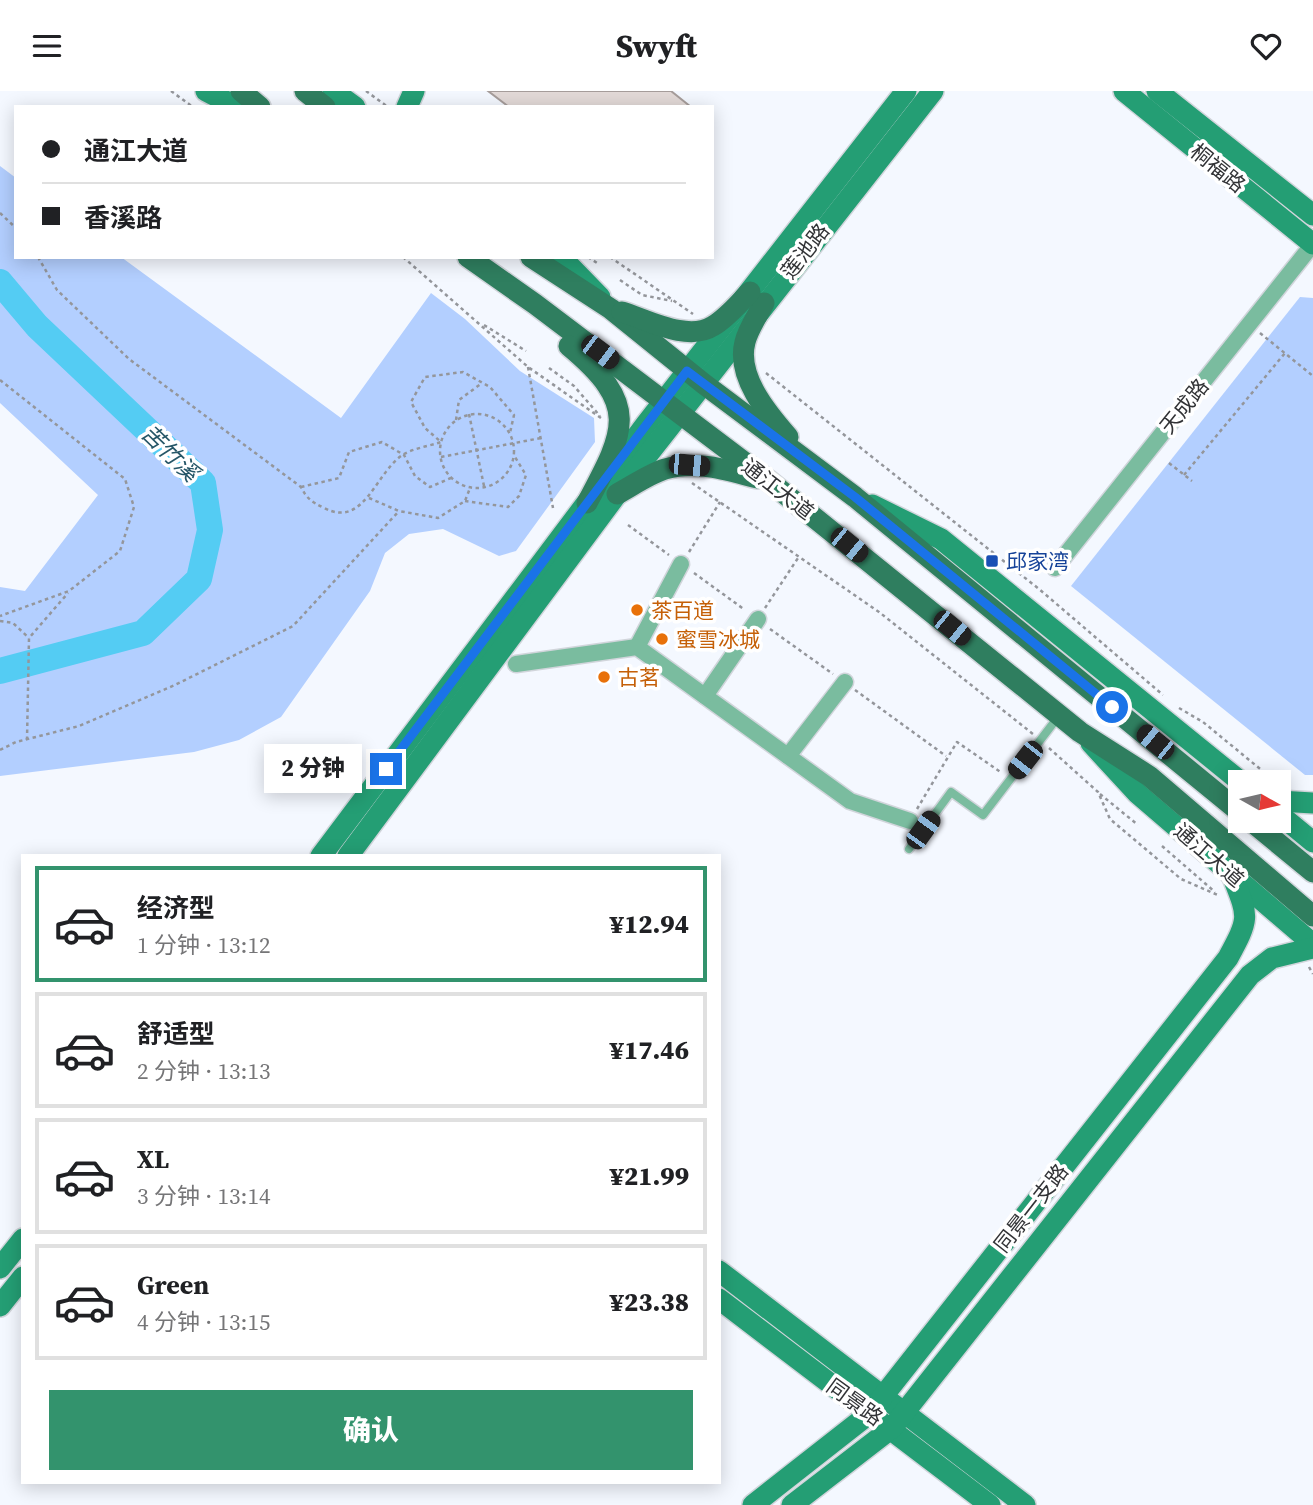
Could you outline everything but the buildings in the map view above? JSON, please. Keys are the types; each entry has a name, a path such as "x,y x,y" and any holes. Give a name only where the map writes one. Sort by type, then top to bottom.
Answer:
{"main road":[{"path":"241,91 258,105"},
{"path":"304,91 338,96"},
{"name":"通江大道","path":"471,259 535,304 769,481 1080,731 1149,776 1313,916"},
{"name":"通江大道","path":"534,259 611,309 855,497 1228,802"},
{"path":"611,309 682,331 702,331 757,297"},
{"path":"757,297 745,341 743,360 760,400 813,465"},
{"path":"535,304 555,335 600,372 610,388 610,415 620,429 615,450 587,503"},
{"path":"617,494 664,469 689,465 719,468 769,481"},
{"path":"1266,833 1313,872"}],"street":[{"path":"206,91 233,105"},
{"name":"莲池路","path":"673,407 757,297 906,91"},
{"name":"莲池路","path":"757,297 933,91"},
{"name":"桐福路","path":"1124,91 1313,244"},
{"name":"桐福路","path":"1157,91 1313,215"},
{"name":"天成路","path":"1055,568 1313,244"},
{"name":"通江大道","path":"564,259 611,309"},
{"path":"349,854 617,494 673,407"},
{"path":"323,854 587,503 673,407"},
{"name":"通江大道","path":"855,497 941,539 1228,771"},
{"path":"637,647 681,564"},
{"path":"705,697 758,619"},
{"path":"516,664 637,647 850,801 910,821"},
{"path":"788,756 845,682"},
{"name":"通江大道","path":"1080,731 1137,793 1232,875 1308,947"},
{"path":"1292,802 1313,803"},
{"path":"1292,825 1313,842"},
{"path":"1232,875 1247,912"},
{"name":"同景一支路","path":"753,1505 869,1414 1228,958 1244,928 1247,912"},
{"name":"同景一支路","path":"792,1505 891,1428 1250,975 1272,958 1308,947"},
{"path":"0,1268 21,1242"},
{"path":"721,1273 1025,1505"},
{"path":"0,1306 21,1280"},
{"name":"同景路","path":"721,1301 990,1505"}],"lane":[{"path":"909,849 951,792 983,815 1060,715"}],"path":[{"path":"171,91 190,105"},
{"path":"366,91 385,105"},
{"path":"0,213 14,226"},
{"path":"39,259 57,290 129,359 301,487 308,501 337,515 349,513 369,498 372,487 404,455 441,442"},
{"path":"405,259 528,367 610,415"},
{"path":"592,259 597,263"},
{"path":"613,259 699,318 702,331"},
{"path":"620,280 642,295 675,302"},
{"path":"478,321 526,351"},
{"path":"1249,325 1313,376"},
{"path":"1184,475 1285,353"},
{"path":"743,360 771,376 1028,581 1167,698"},
{"path":"528,367 553,508"},
{"path":"549,368 610,415"},
{"path":"441,442 425,428 411,402 425,377 463,372 490,387 514,415 510,433 514,455 526,475 519,496 508,507 465,501"},
{"path":"0,380 125,479 134,507 120,551 69,591 29,638 25,718 27,740"},
{"path":"482,383 459,400 456,420 441,442 440,457 451,478 470,488 484,488 504,476 514,455"},
{"path":"456,420 469,414 492,417 510,433"},
{"path":"469,414 484,488"},
{"path":"440,457 541,438"},
{"path":"301,487 339,478 349,452 382,442 404,455 415,476 430,487 451,478"},
{"path":"1169,463 1192,481"},
{"path":"689,465 692,483 879,612 1041,740 1138,825"},
{"path":"369,498 399,511 438,518 465,501 470,488"},
{"path":"681,564 720,502"},
{"path":"0,750 79,726 175,685 293,626 399,511"},
{"path":"628,525 946,756"},
{"path":"758,619 799,557"},
{"path":"0,616 69,591"},
{"path":"0,621 13,624 29,638"},
{"path":"1178,707 1203,722 1261,770"},
{"path":"910,821 946,756 957,742 1010,779"},
{"path":"1098,792 1110,819 1181,879 1218,894"},
{"path":"1162,846 1218,894 1247,912"},
{"path":"1308,947 1313,974"}],"shaded area":[{"path":"0,166 14,176 14,259 124,259 341,418 431,293 465,319 520,371 594,418 595,442 516,551 499,556 443,529 409,534 385,553 370,591 281,717 239,740 194,752 0,776 0,587 25,591 98,495 0,403"},
{"path":"1300,297 1313,298 1313,775 1305,775 1071,586"}],"waterway":[{"name":"苦竹溪","path":"0,282 37,326 203,483 210,530 199,579 143,633 0,671"}],"place":[{"name":"邱家湾","path":"992,561"},
{"name":"茶百道","path":"637,610"},
{"name":"蜜雪冰城","path":"662,639"},
{"name":"古茗","path":"604,677"}],"route":[{"path":"386,769 687,371 855,497 1112,707"}]}
